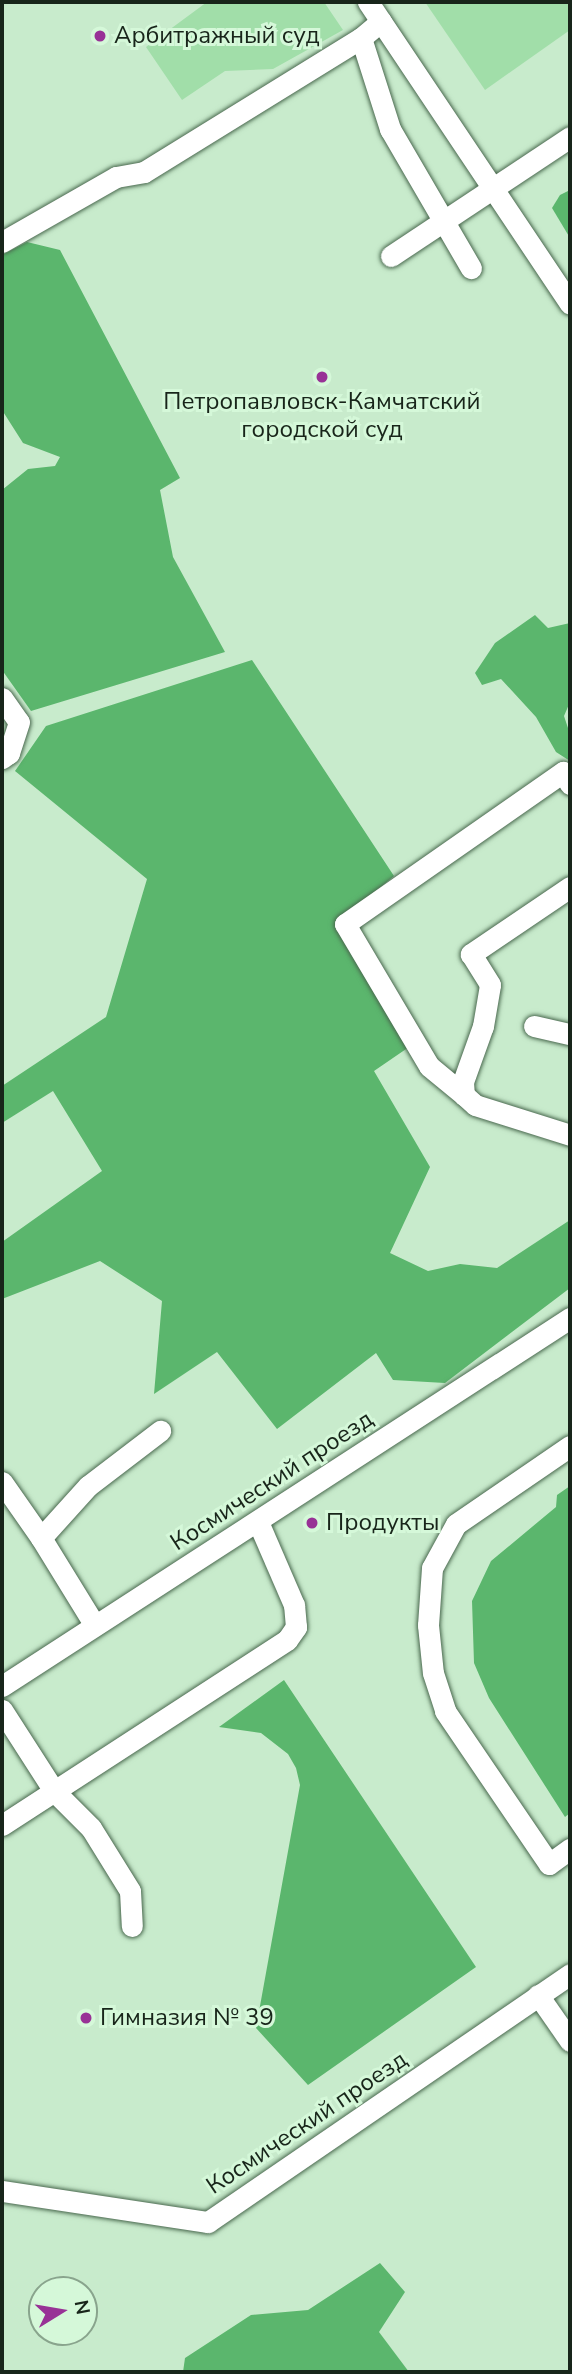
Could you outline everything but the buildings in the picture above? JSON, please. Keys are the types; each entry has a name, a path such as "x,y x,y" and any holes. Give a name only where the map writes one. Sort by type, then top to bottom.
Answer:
{"street":[{"path":"369,2 494,186 570,304"},
{"path":"2,242 116,177 144,172 361,38 381,21"},
{"path":"361,38 390,129 471,268"},
{"path":"391,256 570,137"},
{"path":"2,698 19,722 9,753 2,758"},
{"path":"570,785 563,772 345,924 429,1066 475,1105 570,1135"},
{"path":"464,1095 466,1069 483,1026 490,985 471,954 570,887"},
{"path":"534,1026 570,1034"},
{"name":"Космический проезд","path":"2,1686 570,1318"},
{"path":"41,1538 88,1486 160,1431"},
{"path":"570,1446 456,1524 432,1568 428,1625 433,1673 445,1711 549,1864 570,1849"},
{"path":"2,1482 41,1538 94,1624"},
{"path":"2,1825 287,1640 296,1627 294,1605 258,1522"},
{"path":"2,1710 54,1791 90,1828 130,1891 132,1926"},
{"name":"Космический проезд","path":"2,2191 208,2222 570,1974"},
{"path":"538,1995 570,2041"}],"green space":[{"path":"207,2 324,2 343,30 273,69 225,71 182,100 146,47"},
{"path":"425,2 570,2 570,30 485,90"},
{"path":"570,190 570,238 552,208 560,195"},
{"path":"27,242 60,250 180,478 160,490 173,557 225,652 31,711 2,670 2,490 28,469 55,466 60,457 23,443 2,410 2,255"},
{"path":"535,615 548,628 570,623 570,702 564,716 570,734 570,761 556,752 536,717 501,679 482,685 475,673 495,643"},
{"path":"252,660 394,876 341,920 409,1047 374,1071 430,1167 390,1253 428,1271 460,1264 497,1268 570,1220 570,1288 445,1383 393,1380 376,1353 277,1429 217,1352 154,1394 162,1301 100,1261 2,1299 2,1242 102,1171 53,1091 2,1123 2,1086 106,1017 147,879 15,771 46,726"},
{"path":"570,1486 570,1813 565,1817 489,1698 474,1663 472,1601 491,1561 556,1507 557,1495"},
{"path":"284,1680 476,1967 308,2085 256,2028 300,1785 296,1768 288,1754 261,1733 219,1727"},
{"path":"380,2263 405,2292 379,2332 409,2372 183,2372 185,2358 251,2315 308,2310"}],"place":[{"name":"Арбитражный суд","path":"100,36"},
{"name":"Петропавловск-Камчатский городской суд","path":"322,377"},
{"name":"Продукты","path":"312,1523"},
{"name":"Гимназия № 39","path":"86,2018"}]}
